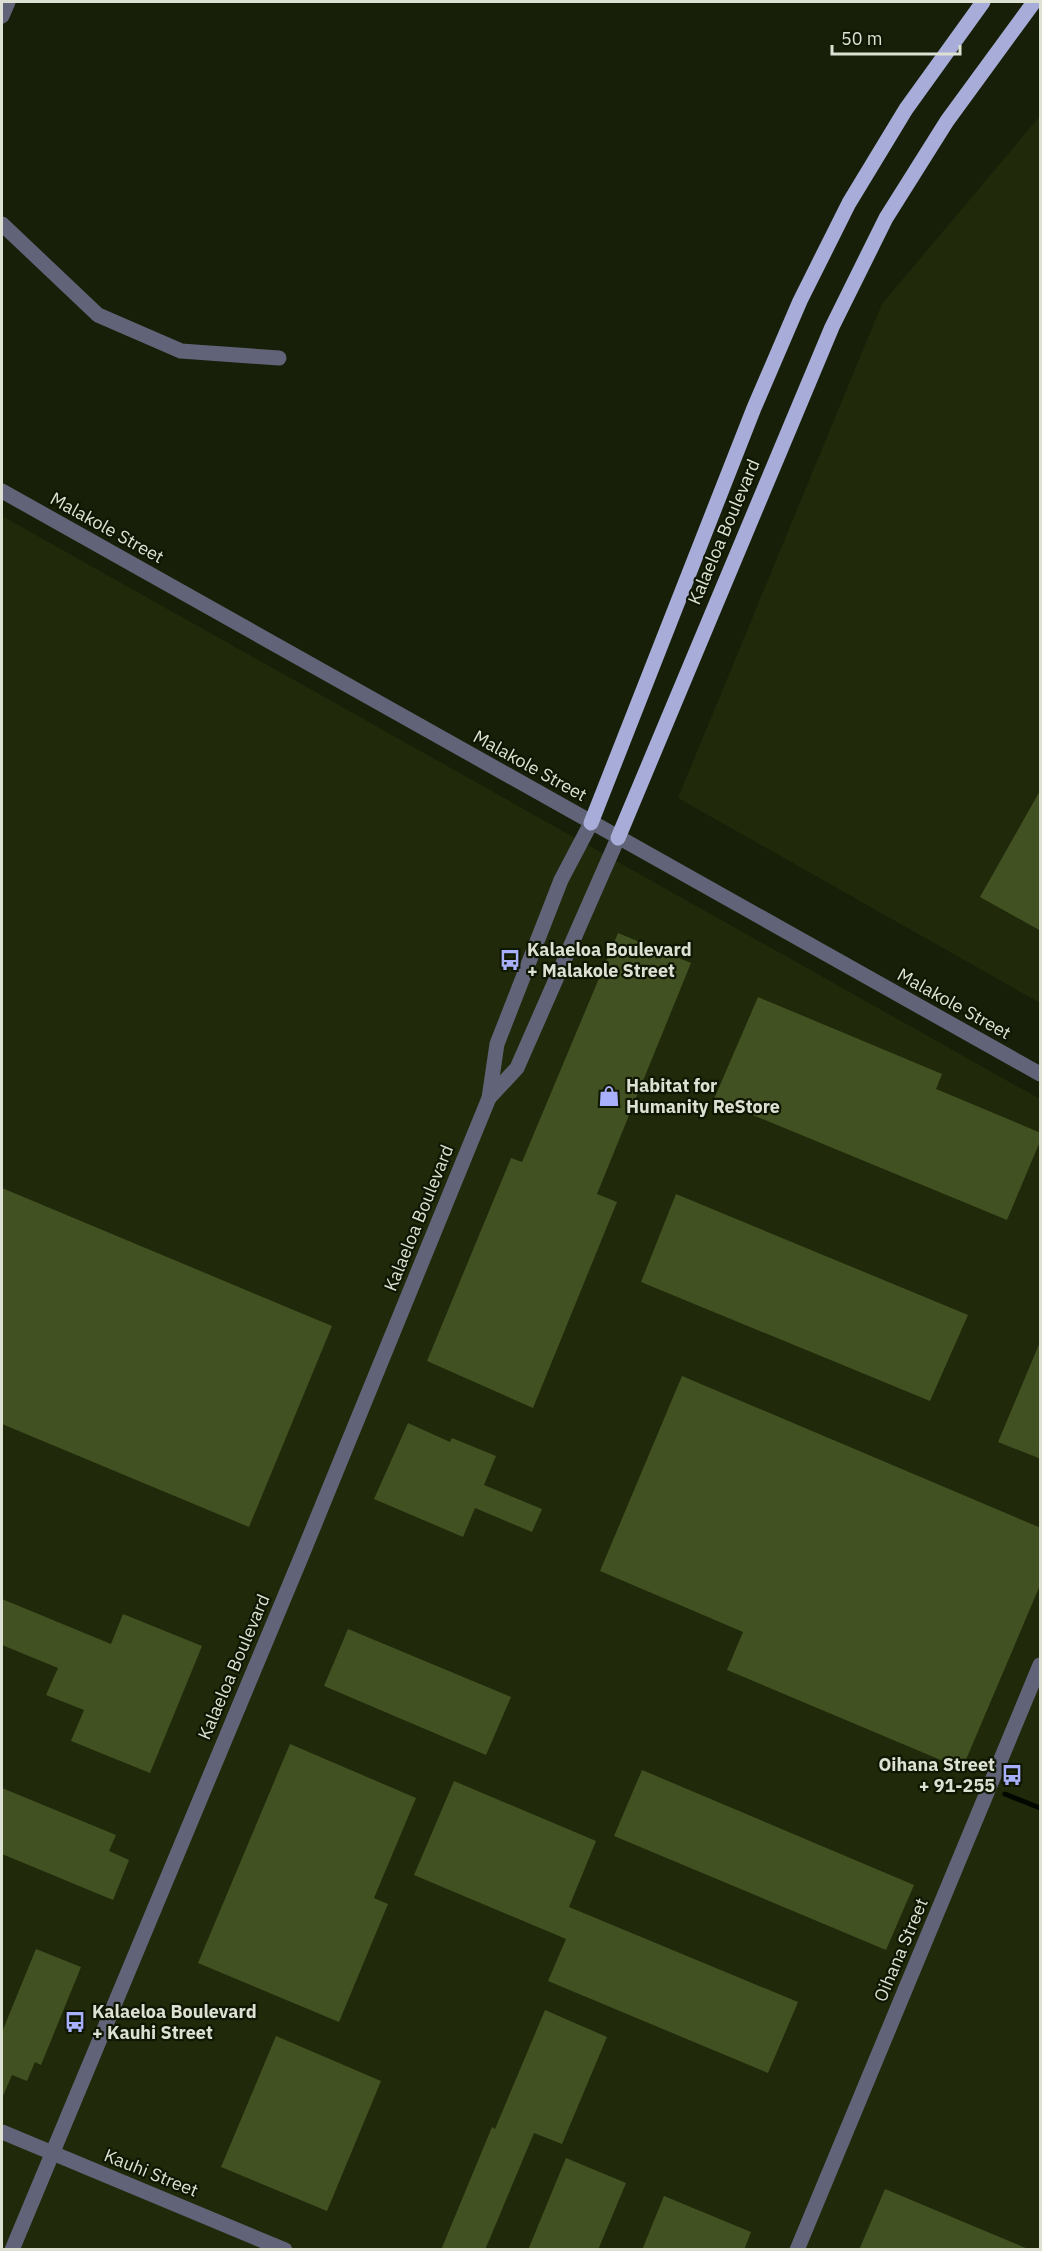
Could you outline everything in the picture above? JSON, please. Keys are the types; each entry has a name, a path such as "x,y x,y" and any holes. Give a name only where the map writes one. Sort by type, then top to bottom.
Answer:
{"main road":[{"name":"Kalaeloa Boulevard","path":"591,823 754,408 800,302 849,203 906,109 983,2"},
{"name":"Kalaeloa Boulevard","path":"618,838 832,327 886,218 947,121 1034,2"}],"street":[{"path":"2,16 8,2"},
{"path":"2,224 98,315 181,351 279,358"},
{"name":"Malakole Street","path":"2,491 1041,1074"},
{"name":"Kalaeloa Boulevard","path":"12,2250 302,1555 489,1098 497,1044 561,880 591,823"},
{"name":"Kalaeloa Boulevard","path":"489,1098 517,1068 618,838"},
{"name":"Oihana Street","path":"797,2250 1041,1665"},
{"name":"Kauhi Street","path":"2,2132 285,2250"}],"shaded area":[{"path":"1040,116 1040,1003 678,798 882,304"},
{"path":"2,516 1040,1099 1040,2249 2,2249"}],"building":[{"path":"1041,789 1041,931 980,897"},
{"path":"618,933 691,963 597,1194 617,1202 533,1408 427,1361 511,1158 522,1162"},
{"path":"758,997 942,1074 936,1089 1041,1133 1041,1139 1007,1220 714,1099"},
{"path":"2,1188 332,1326 249,1527 2,1424"},
{"path":"676,1194 968,1315 930,1401 641,1282"},
{"path":"1041,1342 1041,1459 998,1442"},
{"path":"682,1376 1041,1528 1041,1583 962,1769 727,1670 743,1632 600,1571"},
{"path":"408,1423 450,1442 452,1438 496,1456 484,1485 542,1509 532,1532 475,1508 463,1537 374,1499"},
{"path":"2,1599 111,1644 123,1614 202,1646 150,1773 71,1741 84,1710 46,1695 58,1668 2,1645"},
{"path":"348,1629 511,1697 486,1755 324,1686"},
{"path":"290,1744 416,1798 374,1898 388,1904 339,2022 198,1963"},
{"path":"642,1770 914,1885 886,1950 614,1836"},
{"path":"454,1781 596,1841 569,1907 798,2002 768,2073 548,1981 566,1939 414,1875"},
{"path":"2,1788 116,1835 109,1851 129,1860 113,1900 2,1854"},
{"path":"36,1949 81,1967 41,2065 35,2062 27,2081 12,2075 2,2098 2,2032"},
{"path":"545,2010 607,2037 562,2144 534,2133 485,2250 441,2250 492,2127 495,2129"},
{"path":"276,2036 381,2081 327,2211 221,2167"},
{"path":"566,2158 626,2183 598,2250 528,2250"},
{"path":"885,2189 1028,2249 1028,2250 859,2250"},
{"path":"664,2196 751,2232 744,2250 642,2250"}],"waterway":[{"path":"1005,1794 1040,1808"}],"place":[{"name":"Kalaeloa Boulevard + Malakole Street","path":"510,960"},
{"name":"Habitat for Humanity ReStore","path":"609,1096"},
{"name":"Oihana Street + 91-255","path":"1012,1775"},
{"name":"Kalaeloa Boulevard + Kauhi Street","path":"75,2022"}]}
